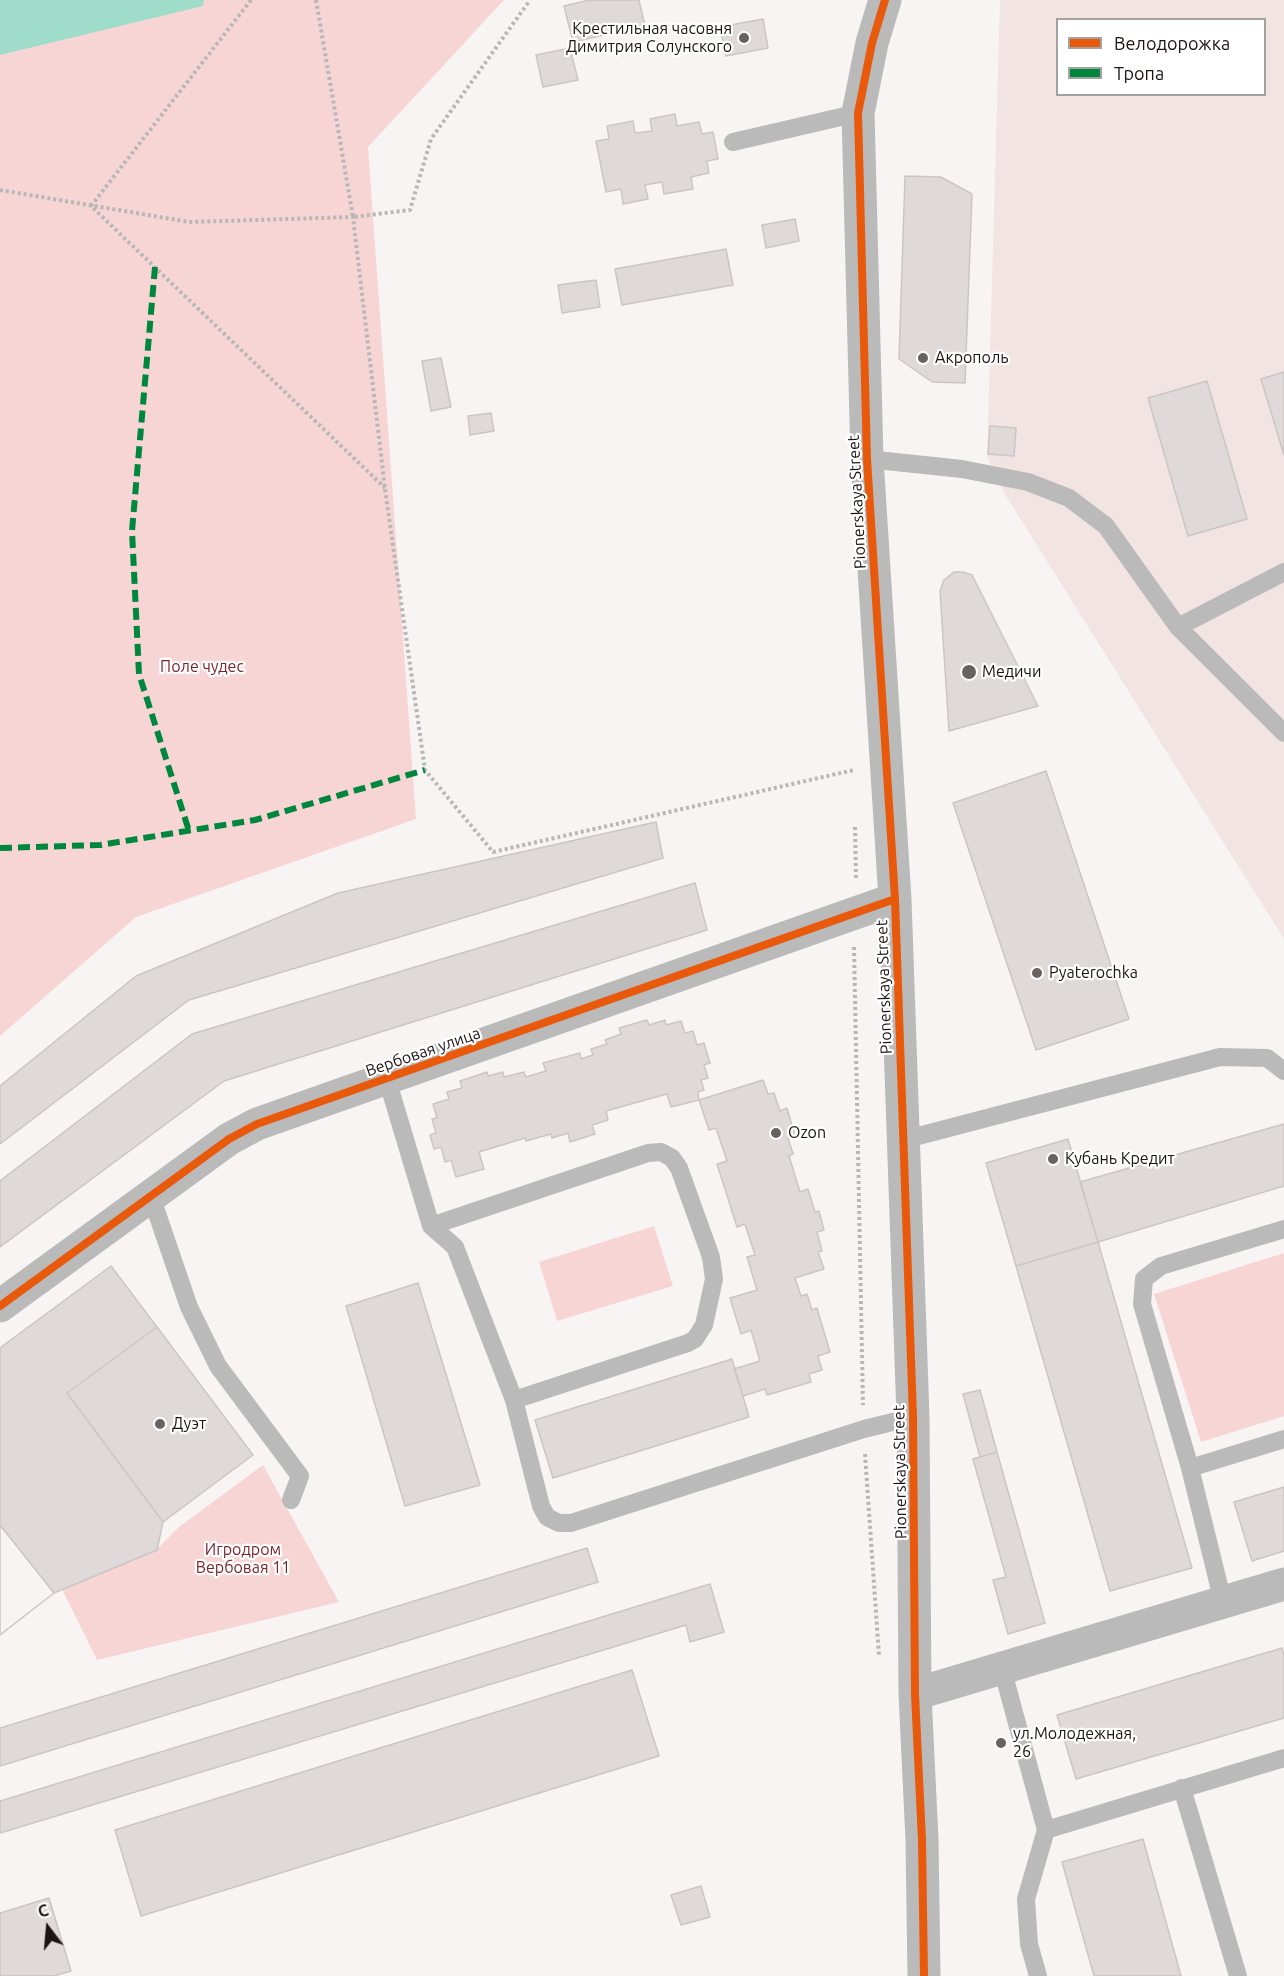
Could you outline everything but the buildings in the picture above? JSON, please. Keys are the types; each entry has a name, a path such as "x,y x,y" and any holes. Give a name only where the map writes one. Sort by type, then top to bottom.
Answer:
{"street":[{"name":"Pionerskaya Street","path":"885,0 872,43 858,113 867,459 895,899 913,1417 915,1694 924,1976"},
{"name":"Вербовая улица","path":"0,1306 229,1139 257,1124 895,899"},
{"path":"915,1694 1284,1584"}],"lane":[{"path":"733,142 858,113"},
{"path":"867,459 962,469 1028,482 1069,498 1106,526 1178,627 1284,733"},
{"path":"1178,627 1284,572"},
{"path":"903,1140 1220,1058 1267,1058 1284,1071"},
{"path":"387,1078 431,1226 455,1247 514,1400 541,1506 548,1517 559,1523 572,1523 864,1429 913,1417"},
{"path":"431,1226 648,1153 661,1152 672,1158 679,1168 713,1268 713,1290 700,1333 687,1343 514,1400"},
{"path":"151,1196 189,1307 218,1366 300,1476 291,1500"},
{"path":"1222,1602 1190,1468 1142,1304 1143,1279 1161,1266 1284,1229"},
{"path":"1190,1468 1284,1439"},
{"path":"1002,1668 1046,1830 1026,1899 1029,1944 1038,1976"},
{"path":"1046,1830 1284,1758"},
{"path":"1182,1788 1238,1976"}],"path":[{"path":"91,206 252,0"},
{"path":"316,0 353,217 385,489 424,770 493,852 854,770"},
{"path":"0,190 189,222 353,217 410,210 431,139 530,0"},
{"path":"91,206 385,489"},
{"path":"854,948 864,1429 880,1664"}],"shaded area":[{"path":"0,0 204,0 203,6 0,55"},
{"path":"1000,0 1284,0 1284,372 1261,379 1284,455 1284,939 1006,496 987,457","holes":["1207,381 1247,519 1188,536 1148,398"]}],"green space":[{"name":"Поле чудес","path":"0,0 504,0 368,147 416,819 136,917 0,1036"},
{"path":"654,1226 673,1286 557,1321 539,1262"},
{"path":"1284,1253 1284,1416 1201,1442 1154,1294"},
{"name":"Игродром Вербовая 11","path":"0,1374 157,1549 179,1527 263,1465 339,1602 97,1660 57,1579"}],"marked path":[{"path":"155,267 132,531 139,674 189,831"},
{"path":"0,848 100,845 255,820 425,770"}],"cycle path":[{"path":"885,0 872,43 858,113 867,459 895,899 913,1417 915,1694 922,1840 924,1976"},
{"path":"0,1306 229,1139 257,1124 895,899"}],"place":[{"name":"Крестильная часовня Димитрия Солунского","path":"744,38"},
{"name":"Акрополь","path":"923,358"},
{"name":"Медичи","path":"969,672"},
{"name":"Pyaterochka","path":"1037,973"},
{"name":"Ozon","path":"776,1133"},
{"name":"Кубань Кредит","path":"1053,1159"},
{"name":"Дуэт","path":"160,1424"},
{"name":"ул.Молодежная, 26","path":"1001,1743"}]}
